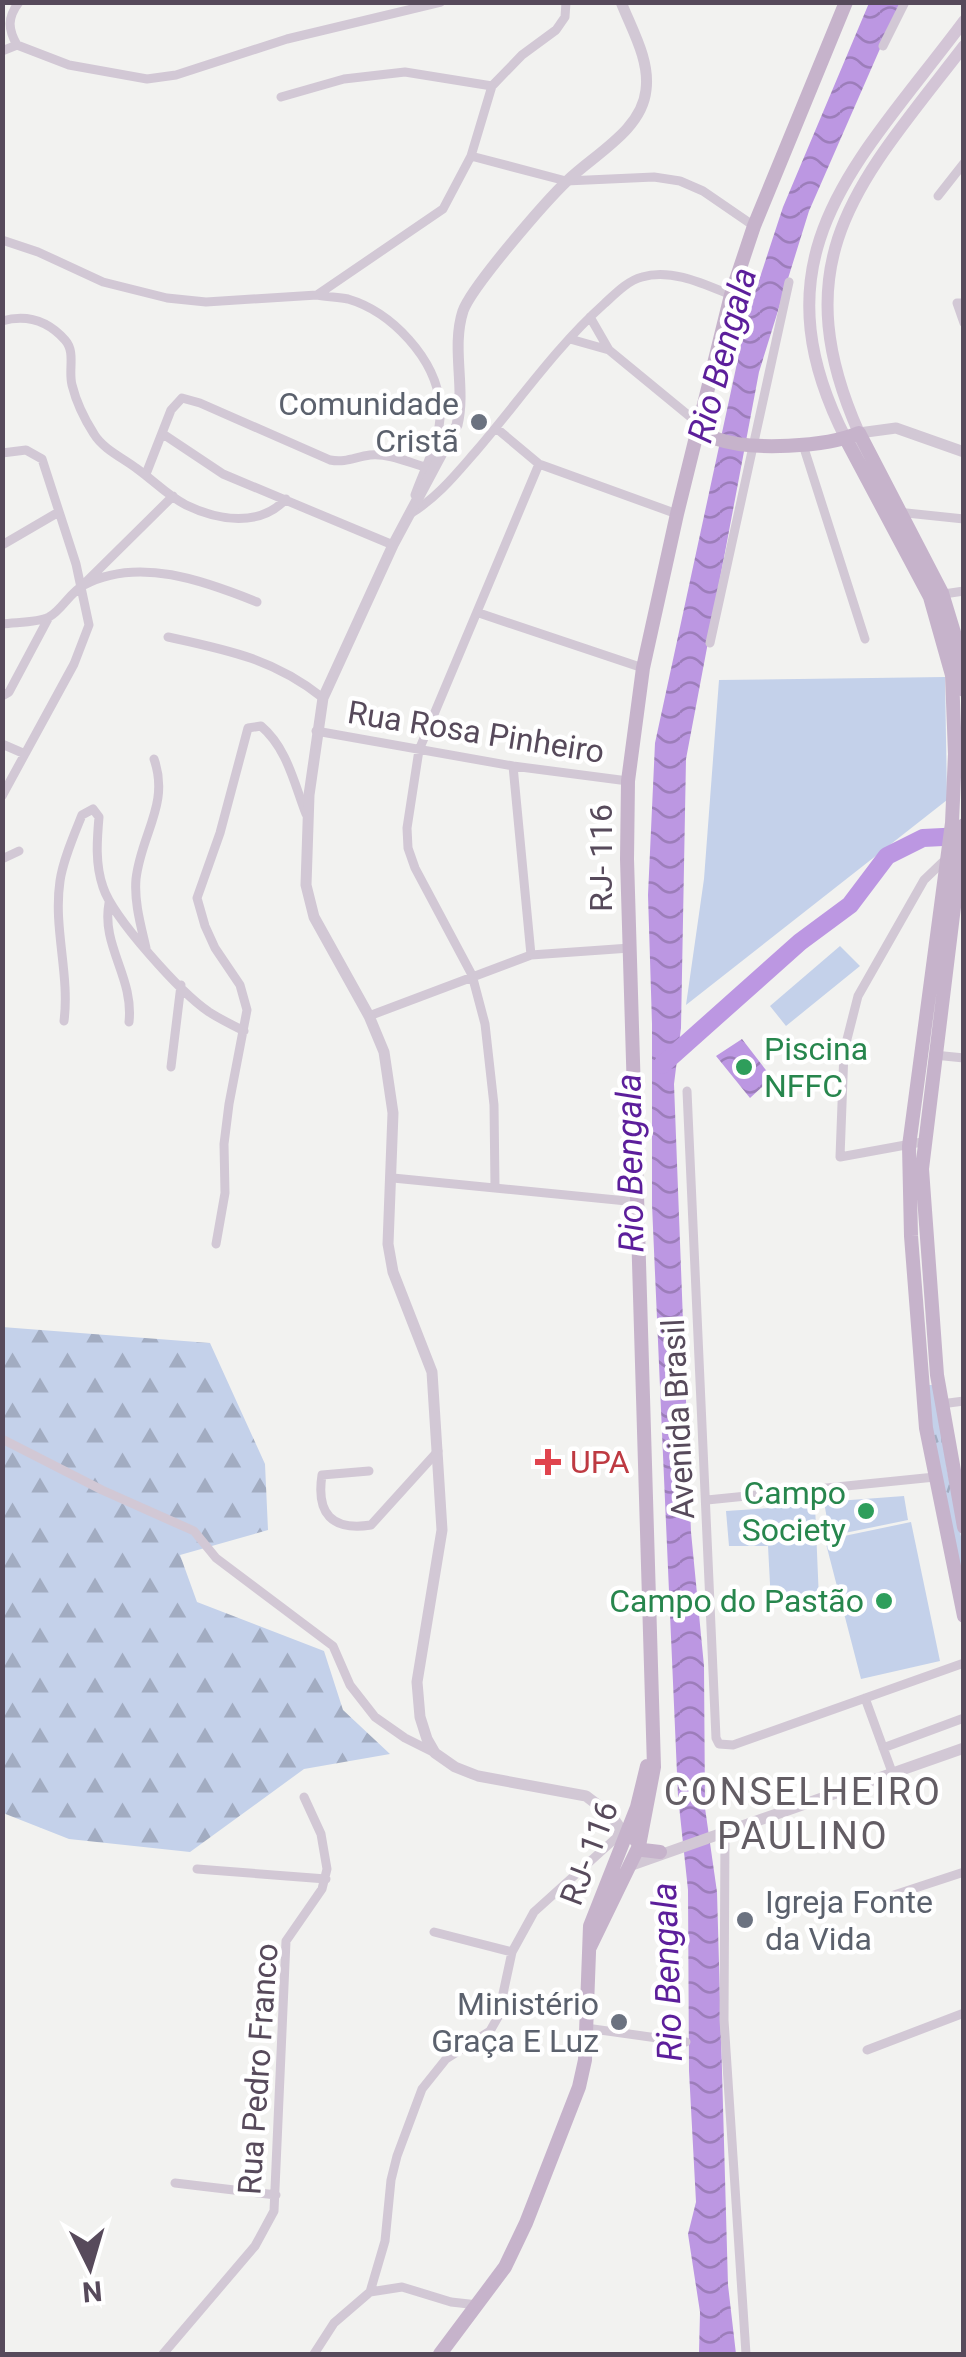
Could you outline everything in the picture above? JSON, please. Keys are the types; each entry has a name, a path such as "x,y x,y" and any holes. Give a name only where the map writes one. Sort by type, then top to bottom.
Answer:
{"main road":[{"name":"RJ- 116","path":"590,1947 590,1926 622,1832 640,1818 651,1745 628,781 643,668 676,514 731,295 754,226 846,2"},
{"path":"964,21 839,192 816,244 808,294 811,344 830,402 853,436 936,595 956,639 964,690"},
{"path":"853,436 832,359 826,318 832,257 840,228 872,169 964,46"},
{"path":"699,424 714,438 751,443 803,444 853,436"},
{"path":"936,595 952,674 956,832 949,943 934,1055 916,1144 937,1375 964,1527"},
{"path":"949,943 916,1144 910,1236 920,1376 934,1477 964,1616"},
{"path":"920,1376 937,1375"},
{"path":"640,1818 648,1834 665,1851 649,1853 639,1846 632,1830 640,1818"},
{"name":"RJ- 116","path":"590,1947 639,1846"},
{"path":"605,1887 614,1875 629,1866"},
{"path":"440,2354 505,2267 579,2087 590,1947"}],"street":[{"path":"20,2 7,32 18,46 69,65 147,80 176,75 287,39 441,2"},
{"path":"317,296 443,209 470,156 492,86 522,55 556,30 565,17 566,2"},
{"path":"435,1753 420,1717 418,1682 442,1530 432,1372 393,1272 388,1244 393,1178 391,1083 384,1052 369,1016 314,917 306,885 306,817 323,698 408,515 457,425 458,343 463,310 478,286 566,182 642,111 647,88 644,61 621,2"},
{"path":"883,46 904,2"},
{"path":"2,52 18,46"},
{"path":"281,97 344,79 405,72 492,86"},
{"path":"470,156 566,182 654,177 680,181 703,191 754,226"},
{"path":"938,196 964,164"},
{"path":"2,240 102,282 167,298 206,302 317,296 348,300 385,317 415,346 433,378 440,405 438,431 408,515"},
{"path":"408,515 439,493 570,339 624,286 641,277 662,274 690,279 731,295"},
{"path":"710,644 789,282"},
{"path":"964,303 958,304 964,322"},
{"path":"2,321 28,317 44,323 64,339 71,351 72,386 99,442 172,496 200,510 240,518 268,516 286,499"},
{"path":"590,317 609,350 699,424"},
{"path":"570,339 609,350"},
{"path":"146,474 174,404 188,398 330,460 348,462 372,455 425,467"},
{"path":"496,428 539,464 676,514"},
{"path":"853,436 896,428 964,452"},
{"path":"163,434 213,470 394,544"},
{"path":"803,444 865,639"},
{"path":"2,453 26,450 42,459 83,586 89,625 74,664 2,796"},
{"path":"495,1187 492,1063 485,1024 472,975 408,848 407,828 419,750 539,464"},
{"path":"2,696 8,692 49,617 172,496"},
{"path":"894,512 964,519"},
{"path":"2,545 57,513"},
{"path":"83,586 138,573 171,574 257,602"},
{"path":"936,595 964,591"},
{"path":"479,613 643,668"},
{"path":"2,624 49,617"},
{"path":"168,637 250,656 280,668 323,698"},
{"path":"216,1244 225,1193 228,1104 244,1031 245,998 215,948 198,912 197,898 220,833 248,728 261,726 273,736 283,752 306,817"},
{"name":"Rua Rosa Pinheiro","path":"316,732 513,766 628,781"},
{"path":"2,744 25,754"},
{"path":"146,951 136,881 142,849 160,798 162,779 154,759"},
{"path":"513,766 531,955"},
{"path":"64,1021 68,992 60,923 60,880 80,820 90,809 98,814 99,874 109,903 146,951 210,1013 244,1031"},
{"path":"916,1144 840,1157 844,1051 858,996 956,832"},
{"path":"2,859 19,851"},
{"path":"109,903 106,926 128,984 129,1022"},
{"path":"369,1016 531,955 630,948"},
{"path":"171,1067 181,985"},
{"path":"934,1055 964,1058"},
{"name":"Avenida Brasil","path":"687,1091 716,1738 719,1744 733,1745 865,1698"},
{"path":"393,1178 637,1202"},
{"path":"941,1404 964,1401"},
{"path":"2,1439 102,1490 194,1530 216,1558 333,1646 350,1686 375,1717 405,1738 455,1768 478,1776 586,1796 611,1815 622,1832 534,1912 512,1952 498,2017 490,2031 446,2060 422,2088 397,2156 385,2242 370,2292"},
{"path":"369,1471 322,1475 324,1510 334,1522 348,1526 371,1524 438,1451"},
{"path":"706,1500 934,1477"},
{"path":"892,1772 865,1698 964,1663"},
{"path":"883,1748 964,1718"},
{"path":"629,1866 964,1748"},
{"path":"196,1869 326,1879 321,1834 304,1796"},
{"path":"720,1833 725,2054 746,2354"},
{"path":"894,1895 964,1872"},
{"name":"Rua Pedro Franco","path":"163,2354 267,2227 276,2196 286,1941 326,1879"},
{"path":"434,1932 512,1952"},
{"path":"866,2050 964,2014"},
{"path":"586,2028 686,2042"},
{"path":"174,2183 276,2196"},
{"path":"314,2354 334,2323 370,2292 402,2287 451,2302 478,2305"}],"green space":[{"path":"945,677 947,800 686,1005 704,879 719,680"},
{"path":"840,946 860,966 786,1026 770,1006"},
{"path":"2,1327 210,1343 265,1464 268,1530 180,1555 197,1602 324,1651 343,1710 390,1754 304,1769 190,1852 69,1839 3,1813"},
{"path":"921,1385 936,1385 947,1470 963,1546 963,1599"},
{"name":"Campo Society","path":"904,1496 908,1520 830,1536 824,1502"},
{"path":"815,1505 819,1600 771,1603 768,1546 729,1546 726,1511"},
{"name":"Campo do Pastão","path":"911,1522 940,1661 861,1679 825,1540"}],"water":[{"path":"869,3 900,3 809,211 759,372 686,759 681,1028 674,1084 691,1532 704,1666 705,1808 717,1892 728,2285 736,2354 699,2354 700,2312 688,2234 696,2202 689,2071 688,1890 678,1796 652,1205 648,895 655,743 747,317 783,207"},
{"name":"Piscina NFFC","path":"742,1039 772,1078 750,1098 716,1056"}],"waterway":[{"name":"Rio Bengala","path":"662,1065 800,942 850,905 887,856 923,838 963,836"}],"place":[{"name":"Comunidade Cristã","path":"479,422"},
{"name":"Piscina NFFC","path":"744,1067"},
{"name":"UPA","path":"548,1462"},
{"name":"Campo Society","path":"866,1511"},
{"name":"Campo do Pastão","path":"884,1601"},
{"name":"Igreja Fonte da Vida","path":"745,1920"},
{"name":"Ministério Graça E Luz","path":"619,2022"}],"district":[{"name":"CONSELHEIRO PAULINO","path":"803,1814"}]}
